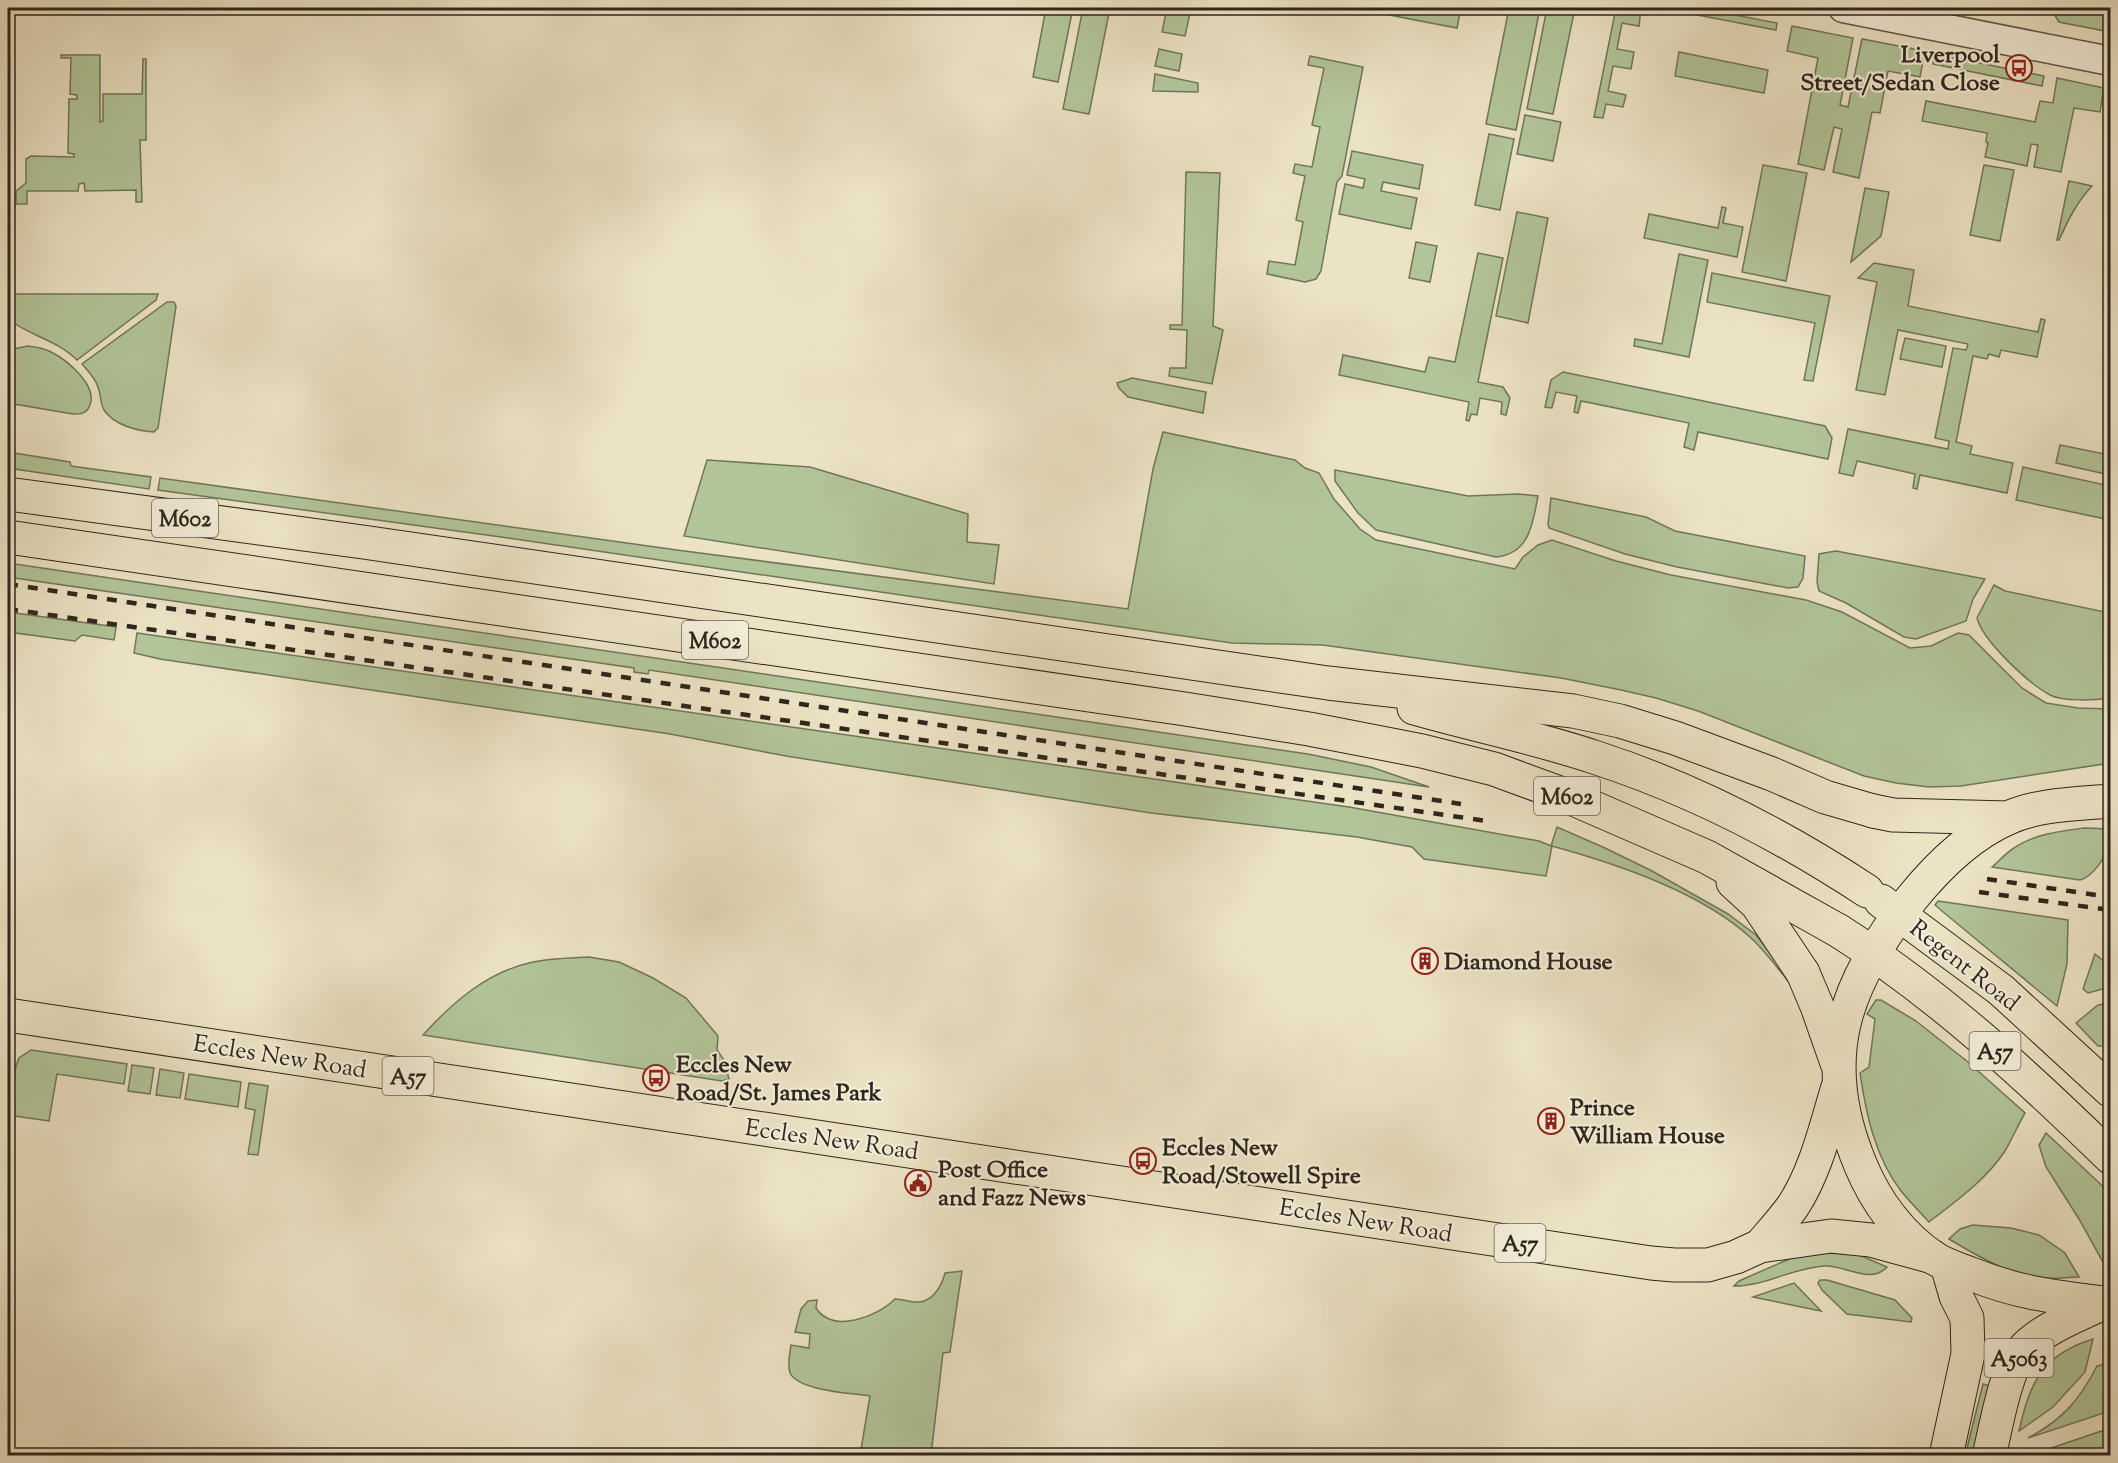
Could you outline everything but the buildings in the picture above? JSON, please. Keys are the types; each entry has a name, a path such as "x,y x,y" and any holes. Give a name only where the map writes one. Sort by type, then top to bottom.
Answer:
{"main road":[{"name":"M602","path":"8,494 363,542 1328,683 1573,711 1675,738 1772,774 1825,797 1873,811 1893,815 2008,818"},
{"name":"M602","path":"8,537 1174,707 1309,729 1422,751 1494,769 1562,794 1707,857 1757,904 1803,973 1817,1006 1838,1076"},
{"name":"Regent Road","path":"1328,683 1477,726 1556,745 1634,771 1757,826 1802,850 1867,891 2001,990 2110,1090"},
{"path":"2107,1302 2039,1295 2002,1287 1940,1261 1895,1222 1868,1181 1845,1122 1838,1076 1848,1007 1854,988 1899,914 1933,871 1965,843 2008,818 2047,807 2110,801"},
{"name":"Regent Road","path":"1707,857 1874,953 1961,1020 2110,1157"},
{"name":"Eccles New Road","path":"8,1015 1651,1263 1708,1265 1736,1257 1760,1246 1813,1237 1851,1237 1940,1261"},
{"name":"Eccles New Road","path":"1760,1246 1793,1205 1804,1185 1813,1164 1838,1076"},
{"name":"A5063","path":"1940,1261 1967,1318 1968,1354 1947,1455"},
{"name":"A5063","path":"1989,1455 2009,1376 2022,1350 2046,1332 2107,1302"}],"street":[{"path":"1843,8 2110,61"}],"green space":[{"path":"1046,8 1073,8 1058,82 1033,77"},
{"path":"1083,8 1110,8 1089,114 1063,109"},
{"path":"1167,8 1191,8 1185,36 1162,32"},
{"path":"1353,8 1461,8 1457,28"},
{"path":"1509,8 1540,8 1516,130 1486,124"},
{"path":"1547,8 1575,8 1553,114 1527,109"},
{"path":"1616,8 1641,8 1639,26 1622,23 1617,49 1634,52 1631,69 1613,66 1608,91 1626,95 1623,107 1606,104 1603,118 1594,117"},
{"path":"2058,8 2110,8 2110,32 2059,22 2054,14"},
{"path":"1704,9 1777,23 1776,30 1692,14"},
{"path":"1792,26 1853,38 1840,105 1848,107 1862,39 1925,51 1920,77 1888,71 1880,113 1872,112 1859,178 1833,172 1842,129 1834,127 1824,170 1798,164 1818,58 1787,51"},
{"path":"1159,49 1182,54 1179,71 1155,66"},
{"path":"1679,52 1768,70 1764,93 1675,76"},
{"path":"1935,54 2044,76 2042,86 1933,64"},
{"path":"61,55 100,55 100,122 103,121 103,94 142,94 143,59 146,59 146,140 140,140 142,202 136,202 136,190 85,191 84,183 79,184 78,191 27,191 27,204 16,204 16,191 26,183 26,159 31,156 74,157 74,154 68,153 69,99 77,99 77,95 70,94 71,58 61,58"},
{"path":"1310,56 1363,67 1342,176 1337,182 1321,271 1316,279 1305,282 1267,274 1269,261 1295,265 1303,222 1296,220 1305,176 1293,173 1295,164 1312,167 1320,127 1312,125 1324,68 1308,65"},
{"path":"1155,74 1198,83 1198,92 1153,91"},
{"path":"2057,78 2104,88 2100,112 2074,108 2061,172 2034,167 2038,145 2031,144 2027,166 1985,157 1988,143 1986,142 1987,133 1922,121 1926,101 2035,122 2040,101 2053,103"},
{"path":"1525,115 1561,122 1553,161 1517,154"},
{"path":"1489,134 1514,139 1500,210 1475,205"},
{"path":"1352,151 1423,165 1419,189 1383,182 1381,191 1417,198 1411,229 1339,214 1345,184 1363,188 1365,179 1347,175"},
{"path":"1763,165 1807,173 1786,281 1742,272"},
{"path":"1984,165 2014,170 2000,241 1970,235"},
{"path":"1186,172 1220,173 1213,326 1223,330 1212,384 1169,376 1170,368 1186,368 1187,330 1170,329 1170,325 1182,325"},
{"path":"2069,181 2092,186 2077,205 2057,240"},
{"path":"1865,188 1889,192 1881,236 1851,262"},
{"path":"1722,207 1726,208 1723,223 1743,227 1737,257 1644,238 1649,214 1718,228"},
{"path":"1517,212 1548,218 1528,323 1496,316"},
{"path":"1416,242 1437,246 1430,282 1409,278"},
{"path":"1478,253 1503,258 1478,382 1503,387 1510,398 1506,415 1501,414 1502,402 1480,398 1477,415 1471,414 1469,421 1466,420 1469,402 1339,375 1343,355 1425,372 1429,357 1455,362"},
{"path":"1679,254 1708,260 1689,357 1634,346 1635,339 1662,344"},
{"path":"1874,263 1914,270 1908,306 2038,332 2041,319 2045,320 2037,357 2001,350 1999,357 1989,354 1987,359 1973,356 1956,442 1972,446 1970,454 2013,463 2007,493 1920,475 1917,489 1913,488 1915,474 1857,461 1853,476 1839,473 1848,429 1948,449 1949,441 1935,438 1953,348 1966,350 1968,344 1898,330 1885,395 1856,390 1877,282 1858,278"},
{"path":"1712,273 1830,296 1813,381 1804,380 1815,323 1707,302"},
{"path":"8,294 158,294 156,300 77,360 61,348 8,319"},
{"path":"167,302 174,302 176,306 158,428 154,432 140,430 126,426 108,415 104,410 97,384 82,364"},
{"path":"1905,338 1946,346 1942,367 1900,359"},
{"path":"28,346 51,352 80,375 90,391 91,399 86,411 73,414 8,403 8,350"},
{"path":"1563,372 1825,426 1832,438 1828,459 1698,432 1694,450 1684,447 1689,423 1581,401 1578,413 1574,412 1577,396 1556,392 1552,408 1545,407 1551,380"},
{"path":"1132,378 1206,392 1203,413 1128,397 1117,383"},
{"path":"1163,432 1295,460 1305,468 1319,473 1334,499 1360,529 1376,540 1515,569 1523,557 1538,545 1552,540 1616,561 1671,575 1806,600 1842,612 1910,648 1931,646 1958,633 1969,635 2022,688 2046,703 2078,708 2110,709 2110,763 1961,786 1929,787 1896,783 1864,776 1698,711 1656,698 1561,678 1323,645 1232,643 501,537 158,490 160,478 677,550 1128,609 1153,469"},
{"path":"2060,445 2110,455 2110,475 2056,463"},
{"path":"8,452 70,462 71,466 151,477 149,489 8,468"},
{"path":"707,460 810,467 968,514 967,542 999,545 994,584 684,536"},
{"path":"2023,467 2110,486 2110,520 2016,500"},
{"path":"1335,470 1468,496 1518,494 1538,496 1531,526 1523,543 1507,555 1496,557 1376,530 1358,513 1335,481"},
{"path":"1551,498 1646,517 1675,531 1805,556 1803,578 1798,587 1788,588 1677,567 1625,554 1549,528"},
{"path":"1836,551 1985,579 1973,599 1966,621 1916,639 1904,637 1846,603 1819,591 1817,582 1819,554"},
{"path":"8,563 1308,754 1371,767 1429,787 649,670 648,674 634,672 634,668 8,577"},
{"path":"1994,585 2005,591 2110,613 2110,698 2080,700 2063,699 2050,695 2008,661 1988,638 1977,618"},
{"path":"8,612 116,627 114,640 82,635 75,641 8,632"},
{"path":"137,633 1349,807 1539,841 1551,846 1557,827 1652,871 1728,914 1756,935 1790,979 1790,984 1767,954 1751,938 1708,907 1683,893 1630,871 1552,846 1546,876 1424,859 1412,847 1357,837 1151,813 786,756 670,734 160,659 134,653"},
{"path":"2084,828 2110,829 2110,844 2102,860 2085,878 2080,880 1992,867 2011,850 2030,839"},
{"path":"1938,901 2068,920 2067,964 2057,1006 1935,905"},
{"path":"2095,954 2110,966 2110,987 2088,993 2083,989"},
{"path":"589,957 619,962 653,978 686,998 718,1036 717,1050 724,1060 729,1079 722,1081 423,1035 458,1001 498,974 537,961"},
{"path":"1876,1000 1881,1000 1916,1021 1968,1062 2025,1113 1997,1162 1970,1190 1929,1222 1901,1191 1884,1164 1865,1104 1860,1073 1869,1067 1875,1019 1867,1014"},
{"path":"2110,1003 2110,1046 2098,1046 2076,1023 2098,1005"},
{"path":"31,1050 127,1064 124,1084 57,1074 49,1121 8,1115 16,1066 19,1058"},
{"path":"132,1065 154,1068 150,1094 128,1091"},
{"path":"160,1069 184,1073 180,1098 156,1095"},
{"path":"189,1074 241,1082 238,1107 185,1099"},
{"path":"249,1083 268,1086 258,1155 248,1154 255,1110 245,1108"},
{"path":"2046,1133 2110,1193 2110,1273 2046,1167 2039,1145"},
{"path":"1973,1225 2011,1228 2039,1235 2065,1253 2079,1277 2045,1278 2019,1273 1983,1258 1949,1239 1960,1229"},
{"path":"1820,1253 1857,1254 1887,1267 1881,1272 1866,1274 1833,1266 1813,1267 1757,1283 1734,1286 1739,1281 1796,1256"},
{"path":"962,1271 950,1352 943,1353 931,1455 860,1455 870,1396 814,1387 795,1379 790,1373 791,1345 809,1348 810,1334 795,1332 801,1309 808,1301 817,1300 816,1308 824,1316 833,1320 855,1320 877,1312 895,1299 925,1301 937,1291 945,1273"},
{"path":"1820,1280 1827,1280 1895,1300 1912,1318 1911,1322 1847,1314 1822,1290 1818,1283"},
{"path":"1794,1283 1821,1311 1753,1297"},
{"path":"2093,1339 2085,1372 2053,1407 2019,1431 2028,1398 2041,1373 2061,1353"},
{"path":"2110,1363 2110,1411 2028,1438 2060,1417 2076,1399 2097,1366"},
{"path":"1983,1384 1994,1387 1977,1455 1965,1456"},
{"path":"2110,1428 2110,1454 2105,1456 2031,1455"}],"railway":[{"path":"8,584 1461,804"},
{"path":"8,609 1487,821"},
{"path":"1987,879 2110,897"},
{"path":"1979,892 2110,910"}],"place":[{"name":"Liverpool Street/Sedan Close","path":"2019,68"},
{"name":"Diamond House","path":"1425,961"},
{"name":"Eccles New Road/St. James Park","path":"656,1078"},
{"name":"Prince William House","path":"1551,1121"},
{"name":"Eccles New Road/Stowell Spire","path":"1143,1161"},
{"name":"Post Office and Fazz News","path":"918,1183"}]}
